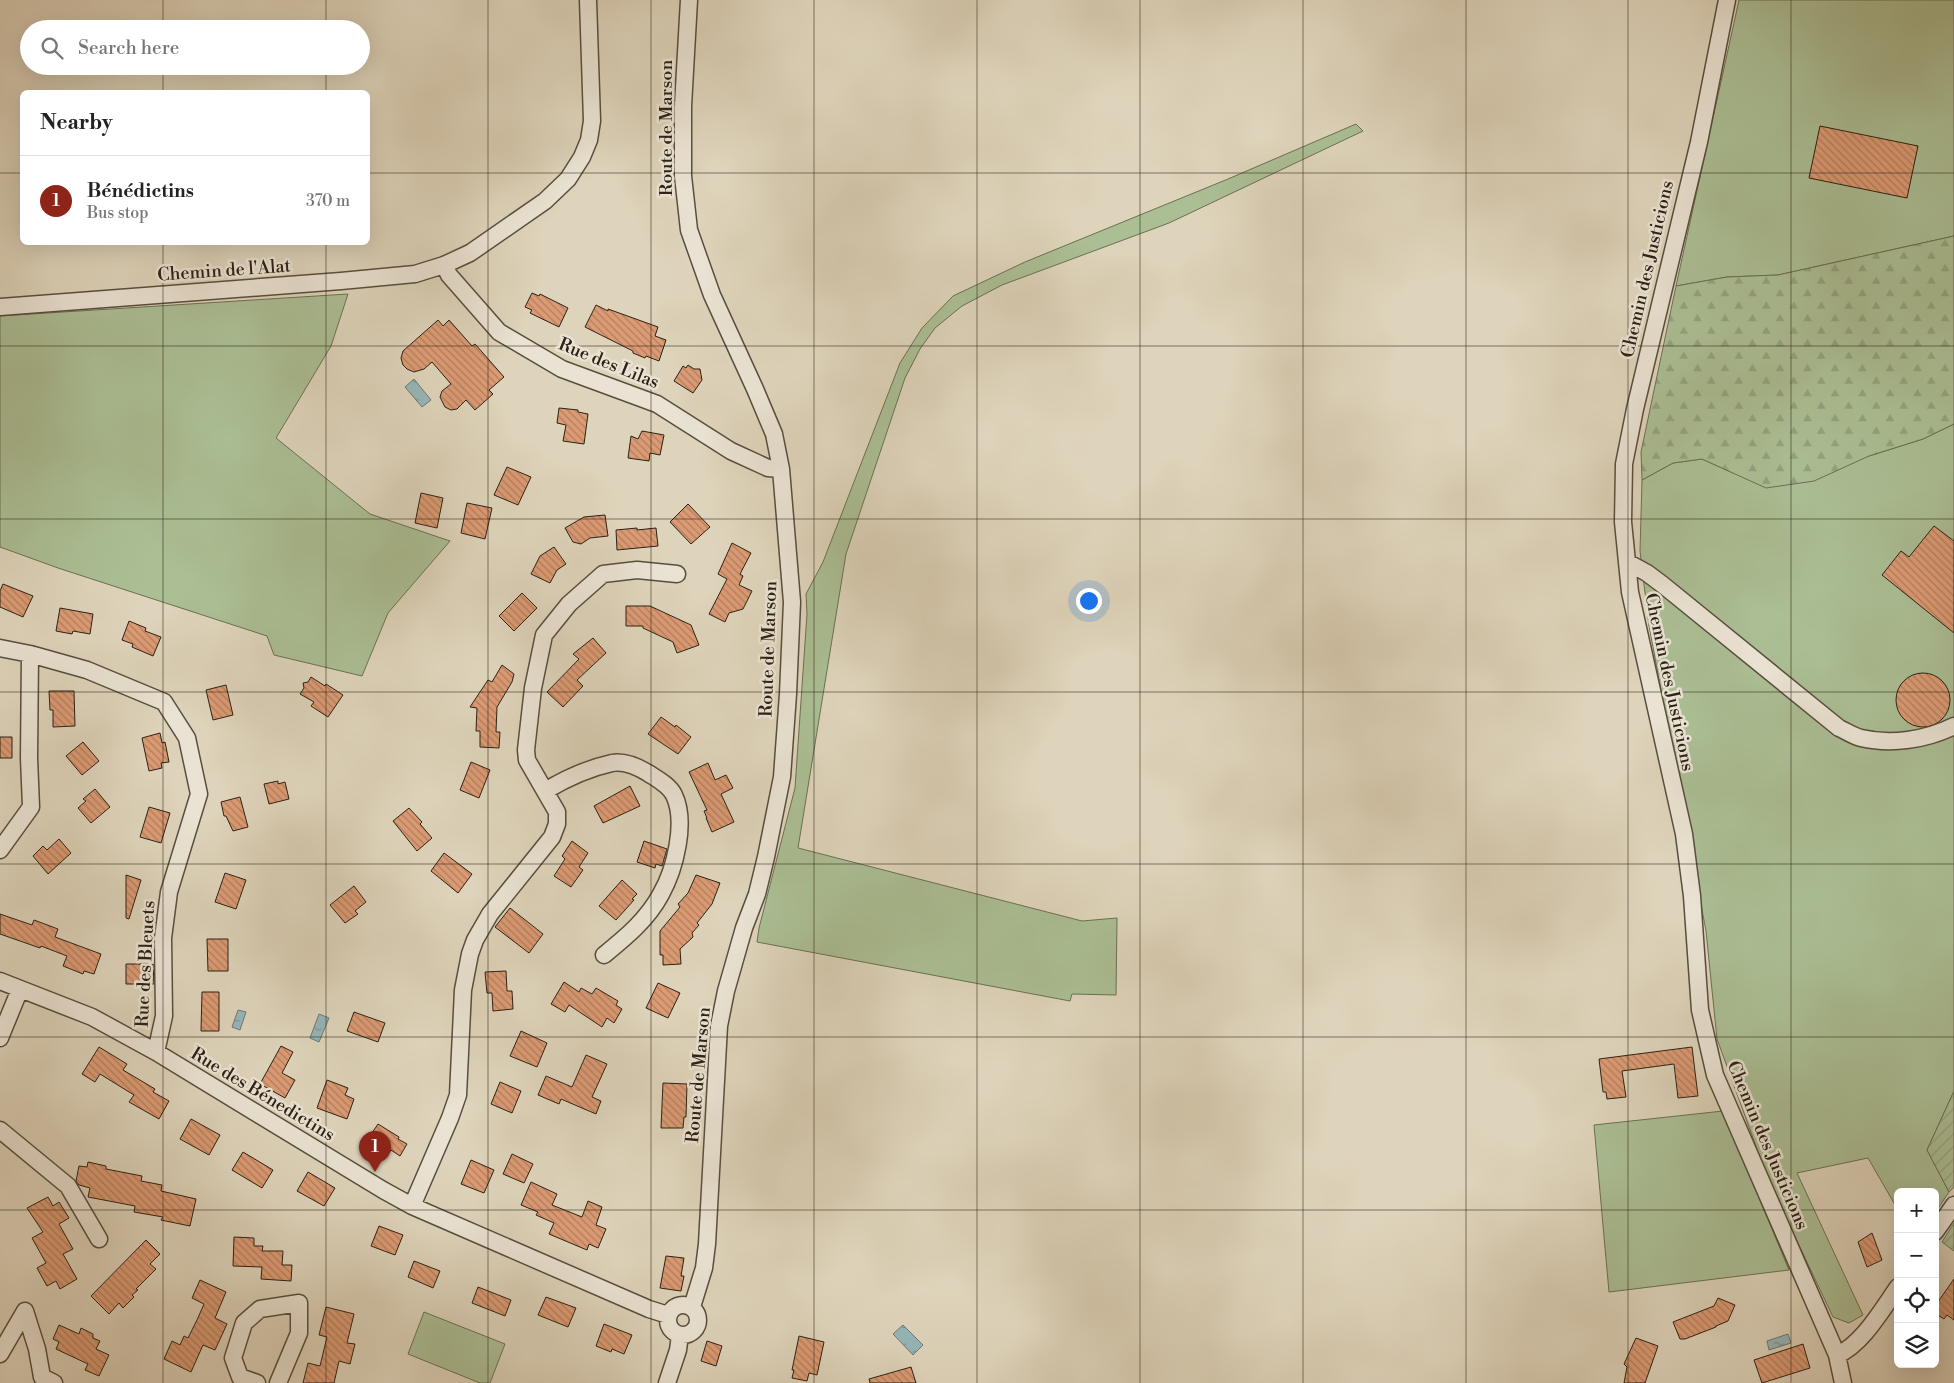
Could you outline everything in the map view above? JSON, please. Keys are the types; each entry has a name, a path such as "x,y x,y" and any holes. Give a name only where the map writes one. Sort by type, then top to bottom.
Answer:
{"street":[{"name":"Chemin de l'Alat","path":"0,307 415,274 444,265 470,252 545,201 568,179 582,157 589,140 592,121 588,0"},
{"name":"Route de Marson","path":"689,0 683,106 683,176 689,230 712,295 756,389 774,434 781,469 792,602 782,777 760,885 744,928 726,991 719,1026 707,1244 704,1268 692,1307"},
{"name":"Chemin des Justicions","path":"1727,0 1698,142 1635,409 1624,464 1623,522 1630,592 1684,834 1692,896 1700,1010 1715,1075 1837,1355 1843,1383"},
{"name":"Rue des Lilas","path":"444,265 449,275 499,332 562,369 657,404 732,451 768,468 781,469"},
{"path":"1627,562 1663,585 1839,728 1859,737 1882,741 1924,738 1954,726"},
{"path":"412,1206 458,1095 463,990 470,954 475,940 490,914 552,837 557,824 557,812 527,760 526,750 533,688 544,635 569,604 603,574 637,570 677,574"},
{"name":"Rue des Bleuets","path":"0,648 30,654 87,670 164,702 186,738 199,794 169,892 163,938 164,1016 156,1052"},
{"path":"0,850 31,807 28,758 30,654"},
{"path":"545,791 564,780 614,763 638,766 666,785 674,795 679,820 680,840 662,893 634,932 604,955"},
{"name":"Rue des Bénedictins","path":"0,981 92,1017 156,1052 412,1206 649,1309 668,1315"},
{"path":"0,1038 20,989"},
{"path":"0,1130 68,1186 99,1239"},
{"path":"1939,1226 1954,1205"},
{"path":"1837,1355 1843,1353 1857,1341 1894,1293"},
{"path":"257,1383 240,1377 233,1358 244,1323 260,1309 299,1303 299,1333 278,1383"},
{"path":"681,1304 692,1307 698,1317 696,1328 692,1333 680,1335 670,1328 668,1315 671,1310 681,1304"},
{"path":"0,1354 25,1311 37,1349 42,1377 54,1383"},
{"path":"667,1383 678,1350 680,1335"}],"green space":[{"path":"1739,0 1954,0 1954,236 1778,275 1727,277 1676,286"},
{"path":"1356,124 1363,131 1169,223 1002,285 962,306 935,328 920,349 905,378 846,554 798,848 1082,921 1117,918 1116,995 1072,994 1070,1001 757,942 795,788 807,614 806,594 823,562 900,363 922,328 953,296 1025,262 1228,179"},
{"path":"1954,236 1954,424 1923,439 1869,456 1814,481 1766,488 1702,459 1673,463 1642,480 1641,452 1676,286 1727,277 1778,275"},
{"path":"348,294 331,346 276,438 370,514 450,541 388,613 362,676 274,655 267,636 58,568 0,547 0,316"},
{"path":"1954,424 1954,1091 1927,1150 1949,1192 1939,1207 1939,1188 1894,1188 1894,1203 1868,1158 1797,1173 1863,1315 1849,1323 1833,1317 1769,1182 1717,1039 1706,931 1649,626 1640,551 1642,480 1673,463 1702,459 1733,473 1869,456 1923,439"},
{"path":"1954,1091 1954,1187 1949,1192 1927,1150"},
{"path":"1723,1111 1789,1270 1609,1292 1594,1125"},
{"path":"1954,1223 1954,1251 1942,1242"},
{"path":"424,1312 505,1344 490,1383 480,1383 408,1354"}],"water":[{"path":"414,379 431,400 422,407 405,387"},
{"path":"238,1010 246,1012 240,1030 232,1027"},
{"path":"319,1014 329,1018 319,1042 310,1038"},
{"path":"903,1325 923,1345 913,1355 893,1334"},
{"path":"1788,1334 1791,1343 1769,1350 1767,1341"}],"building":[{"path":"1820,126 1918,146 1907,198 1809,178"},
{"path":"532,293 539,296 540,294 568,308 559,327 530,313 532,310 525,307"},
{"path":"596,305 608,311 608,309 658,327 655,336 666,340 659,361 633,353 633,351 585,327"},
{"path":"438,320 443,326 449,320 472,346 475,344 504,377 489,390 493,394 475,410 466,400 457,409 451,410 445,407 440,397 442,391 451,384 432,362 424,369 414,372 403,365 401,358 403,351"},
{"path":"688,365 694,369 700,369 702,380 693,393 674,381 683,366 686,368"},
{"path":"559,408 578,410 578,412 588,414 584,444 563,441 566,425 557,423"},
{"path":"642,431 664,435 660,455 650,453 649,461 628,458 631,436 638,439"},
{"path":"507,467 531,477 518,505 494,495"},
{"path":"421,493 443,498 437,528 415,523"},
{"path":"467,503 492,508 485,539 461,533"},
{"path":"688,504 710,527 691,544 670,522"},
{"path":"605,515 608,536 590,538 581,544 573,542 565,528 584,517"},
{"path":"1934,526 1954,541 1954,633 1882,575 1901,551 1909,557"},
{"path":"637,528 637,530 656,528 658,546 617,550 616,530"},
{"path":"732,543 751,553 740,574 743,576 739,585 752,591 743,609 729,613 725,622 709,614 727,579 718,574"},
{"path":"554,547 566,564 557,570 550,583 531,574 540,556"},
{"path":"3,584 33,596 23,617 0,607 0,591"},
{"path":"522,593 537,608 514,631 499,616"},
{"path":"626,606 650,606 691,625 699,645 677,653 673,642 643,628 643,626 626,626"},
{"path":"60,608 93,614 90,634 73,631 72,634 56,631"},
{"path":"129,621 146,628 145,631 161,637 153,656 132,647 133,644 122,640"},
{"path":"593,638 606,653 577,680 583,686 563,707 547,692 579,659 573,654"},
{"path":"502,665 514,674 512,682 497,707 496,732 500,732 499,748 480,747 480,731 476,731 477,708 470,707 488,680 492,682"},
{"path":"1923,673 1942,681 1950,700 1942,719 1923,727 1904,719 1896,700 1904,681"},
{"path":"311,677 343,695 328,717 311,706 314,702 300,694 304,688 303,683 308,682"},
{"path":"226,685 233,715 213,720 206,690"},
{"path":"49,691 74,691 75,726 53,727 53,710 50,710"},
{"path":"661,717 675,727 676,725 691,737 678,754 648,734"},
{"path":"160,733 162,743 165,742 169,762 161,763 162,768 149,771 142,738"},
{"path":"0,737 12,737 12,758 0,758"},
{"path":"83,742 99,761 82,775 66,756"},
{"path":"471,762 490,770 479,798 460,790"},
{"path":"708,763 715,780 726,775 733,788 721,794 734,822 712,832 704,811 707,810 689,772"},
{"path":"278,781 278,784 285,782 289,799 269,804 264,784"},
{"path":"630,786 640,806 603,823 594,806"},
{"path":"95,789 110,807 91,823 78,808 86,801 83,799"},
{"path":"240,797 248,827 233,831 226,816 224,816 221,802"},
{"path":"149,807 170,813 161,843 140,837"},
{"path":"409,808 422,822 420,824 432,838 417,851 393,821"},
{"path":"59,839 71,853 48,874 33,856 43,846 47,850"},
{"path":"572,841 588,853 579,867 583,870 571,887 554,876 565,859 562,856"},
{"path":"644,841 667,849 662,866 656,864 655,868 637,862"},
{"path":"444,853 472,874 458,893 431,871"},
{"path":"225,873 246,880 236,909 215,902"},
{"path":"126,875 141,880 129,919 126,918"},
{"path":"696,875 720,883 712,904 697,923 699,925 692,933 693,937 680,949 681,964 663,965 663,955 660,955 660,931 680,907 678,904 688,893"},
{"path":"622,880 637,894 616,920 599,906"},
{"path":"354,886 366,902 355,911 358,914 345,923 330,905"},
{"path":"510,908 543,934 529,953 495,927"},
{"path":"0,914 32,925 34,920 58,929 55,937 101,954 94,974 84,971 83,974 63,966 67,956 0,934"},
{"path":"207,939 228,939 228,971 208,971"},
{"path":"126,964 153,964 154,984 126,984"},
{"path":"506,971 507,991 512,991 513,1009 493,1011 492,993 487,993 485,972"},
{"path":"564,982 579,992 581,988 592,994 596,988 618,1001 616,1005 622,1009 614,1023 607,1018 602,1027 569,1005 565,1012 551,1004"},
{"path":"658,983 680,993 668,1018 646,1008"},
{"path":"202,992 219,992 219,1031 201,1031"},
{"path":"354,1012 385,1023 378,1042 347,1031"},
{"path":"521,1031 547,1043 537,1067 510,1056"},
{"path":"281,1046 293,1052 282,1073 295,1080 285,1098 260,1084"},
{"path":"99,1047 127,1064 123,1070 155,1089 153,1092 169,1101 159,1119 129,1102 134,1095 100,1074 95,1082 82,1074"},
{"path":"1692,1047 1698,1096 1678,1098 1674,1064 1622,1071 1626,1097 1607,1099 1606,1092 1603,1092 1599,1059"},
{"path":"586,1055 607,1064 592,1097 601,1101 596,1114 561,1099 559,1104 538,1095 546,1076 572,1087"},
{"path":"327,1080 348,1088 345,1095 354,1099 347,1119 317,1108"},
{"path":"500,1082 521,1091 512,1113 491,1104"},
{"path":"663,1083 687,1084 686,1117 684,1117 683,1128 661,1128"},
{"path":"191,1119 220,1135 209,1155 180,1139"},
{"path":"378,1124 407,1144 400,1156 391,1150 388,1154 375,1147 376,1144 368,1139"},
{"path":"243,1152 273,1170 262,1188 232,1170"},
{"path":"512,1154 533,1164 524,1183 503,1174"},
{"path":"471,1160 494,1170 484,1193 461,1184"},
{"path":"88,1162 106,1166 106,1169 142,1176 141,1181 162,1185 161,1191 196,1199 190,1226 161,1220 163,1217 134,1212 135,1206 88,1197 90,1188 79,1185 76,1181 79,1166 87,1167"},
{"path":"308,1172 335,1188 324,1206 297,1191"},
{"path":"531,1182 557,1194 552,1205 582,1217 588,1201 602,1207 596,1225 606,1229 598,1248 589,1244 587,1250 549,1234 554,1223 536,1215 538,1212 521,1205"},
{"path":"48,1197 53,1206 59,1202 69,1218 59,1224 73,1249 63,1254 77,1279 60,1289 56,1281 47,1286 37,1268 46,1263 32,1238 43,1232 27,1208"},
{"path":"379,1226 403,1235 395,1255 371,1246"},
{"path":"1872,1233 1882,1260 1867,1267 1858,1242"},
{"path":"234,1237 254,1238 254,1246 263,1246 262,1251 283,1251 282,1265 292,1265 291,1281 261,1279 262,1267 233,1266"},
{"path":"146,1240 160,1254 150,1264 156,1269 136,1289 138,1290 132,1295 134,1297 123,1308 119,1303 109,1314 91,1296"},
{"path":"666,1256 684,1258 681,1276 684,1276 681,1291 660,1288"},
{"path":"414,1261 440,1271 433,1288 408,1277"},
{"path":"1954,1279 1954,1320 1947,1315 1944,1319 1939,1316 1939,1300"},
{"path":"200,1280 226,1292 215,1318 227,1324 215,1350 203,1345 191,1372 164,1359 172,1341 180,1345 184,1336 188,1338 197,1320 204,1304 192,1298"},
{"path":"478,1287 511,1300 505,1316 472,1303"},
{"path":"546,1297 576,1308 568,1327 538,1315"},
{"path":"1718,1298 1735,1305 1728,1321 1685,1339 1680,1339 1673,1322 1714,1306"},
{"path":"326,1307 354,1314 347,1343 355,1344 350,1364 339,1361 334,1383 303,1383 308,1363 320,1366 327,1337 319,1335"},
{"path":"604,1324 632,1335 624,1354 612,1349 611,1352 596,1346"},
{"path":"59,1325 79,1334 81,1328 93,1334 93,1338 100,1341 96,1349 109,1355 99,1376 85,1370 88,1364 56,1349 59,1342 53,1339"},
{"path":"799,1336 824,1342 817,1375 809,1373 807,1381 792,1378"},
{"path":"1636,1338 1658,1346 1645,1383 1624,1383 1627,1367 1624,1364"},
{"path":"707,1341 722,1346 716,1366 701,1361"},
{"path":"1803,1344 1810,1368 1762,1383 1754,1360"},
{"path":"911,1367 916,1383 870,1383 869,1379"}],"place":[{"name":"Bénédictins","path":"375,1172"}]}
